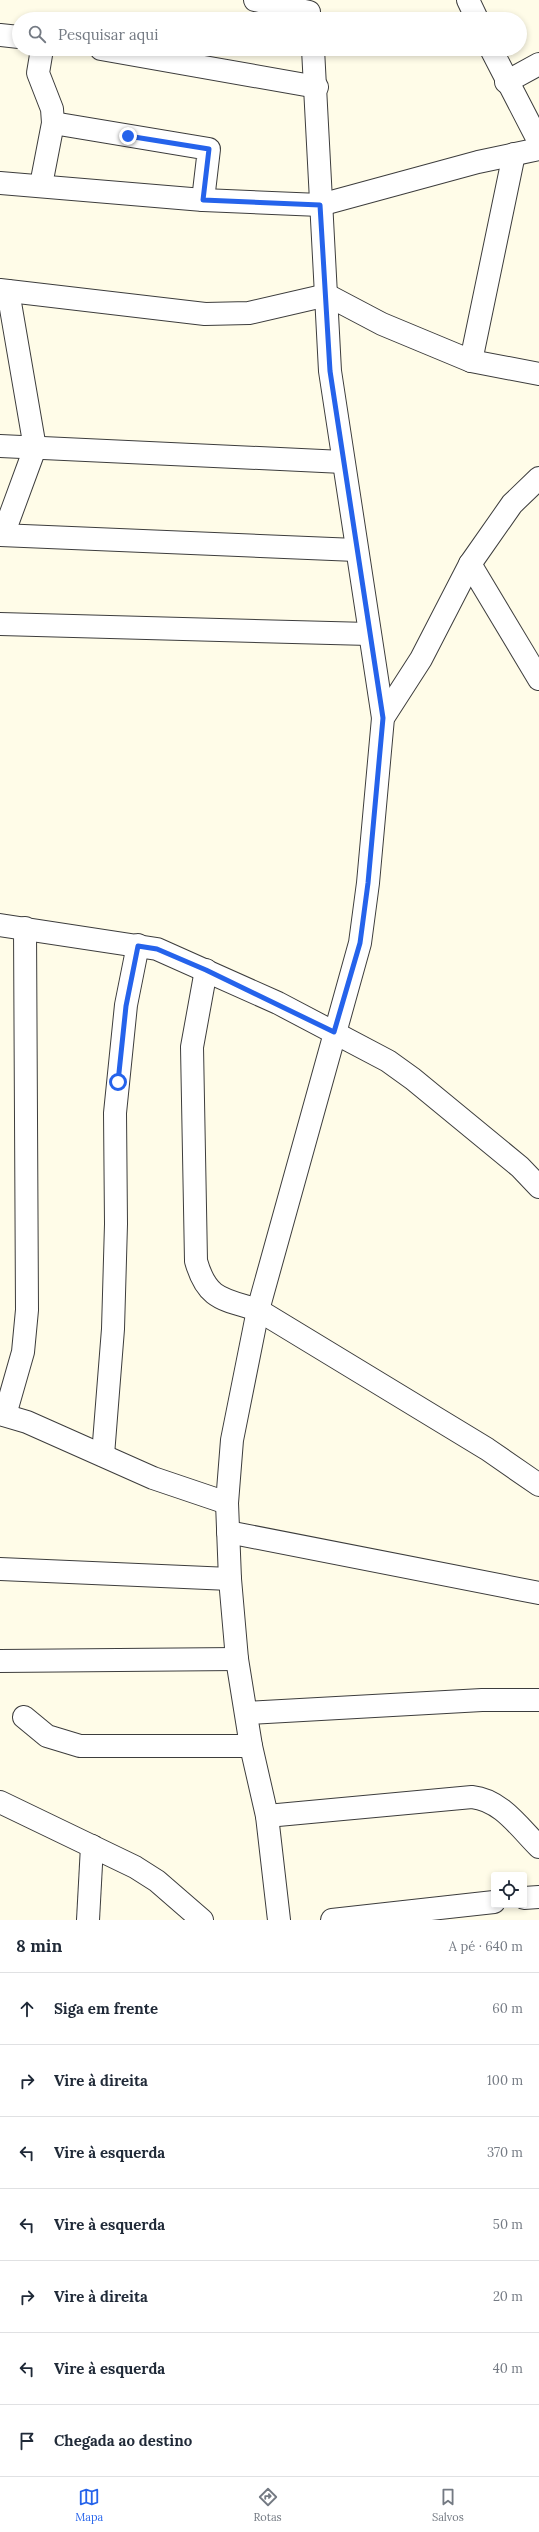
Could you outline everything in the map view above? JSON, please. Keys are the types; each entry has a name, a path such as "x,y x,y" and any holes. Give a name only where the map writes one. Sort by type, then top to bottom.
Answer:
{"street":[{"path":"255,0 309,10"},
{"path":"468,0 474,12"},
{"path":"0,35 12,36"},
{"path":"41,56 38,73 52,109 53,123 41,185"},
{"path":"143,56 317,86"},
{"path":"279,1920 267,1816 251,1746 247,1713 237,1659 230,1579 227,1503 232,1440 258,1310 334,1032 360,943 368,883 383,718 356,550 330,371 327,295 320,205 317,86 314,56"},
{"path":"494,56 506,82 539,142"},
{"path":"506,82 539,64"},
{"path":"53,123 209,149 203,200"},
{"path":"0,183 41,185 203,200 320,205 478,162 539,149"},
{"path":"471,361 514,154"},
{"path":"356,550 1,535 35,448 4,291 205,314 248,313 327,295 382,324 471,361 539,374"},
{"path":"0,446 343,462"},
{"path":"383,718 421,660 470,564 512,504 539,478"},
{"path":"470,564 539,679"},
{"path":"0,624 369,634"},
{"path":"0,925 157,949 206,970 334,1032 388,1061 413,1078 520,1167 539,1187"},
{"path":"25,928 27,1310 23,1352 3,1414 103,1455 160,1481 227,1503"},
{"path":"103,1455 113,1322 116,1224 115,1113 126,1006 138,946"},
{"path":"206,970 192,1047 196,1261 200,1276 208,1289 218,1297 258,1310 538,1481"},
{"path":"228,1532 539,1593"},
{"path":"0,1569 230,1579"},
{"path":"0,1661 237,1659"},
{"path":"247,1713 482,1700 539,1700"},
{"path":"24,1717 47,1736 80,1746 251,1746"},
{"path":"267,1816 472,1797 484,1798 497,1805 539,1847"},
{"path":"0,1802 128,1863 157,1881 202,1920"},
{"path":"88,1920 92,1846"},
{"path":"527,1898 539,1897"},
{"path":"332,1920 491,1902"}],"route":[{"path":"118,1082 126,1006 138,946 157,949 206,970 334,1032 360,943 368,883 383,718 356,550 330,371 327,295 320,205 203,200 210,154 209,149 128,136"}]}
